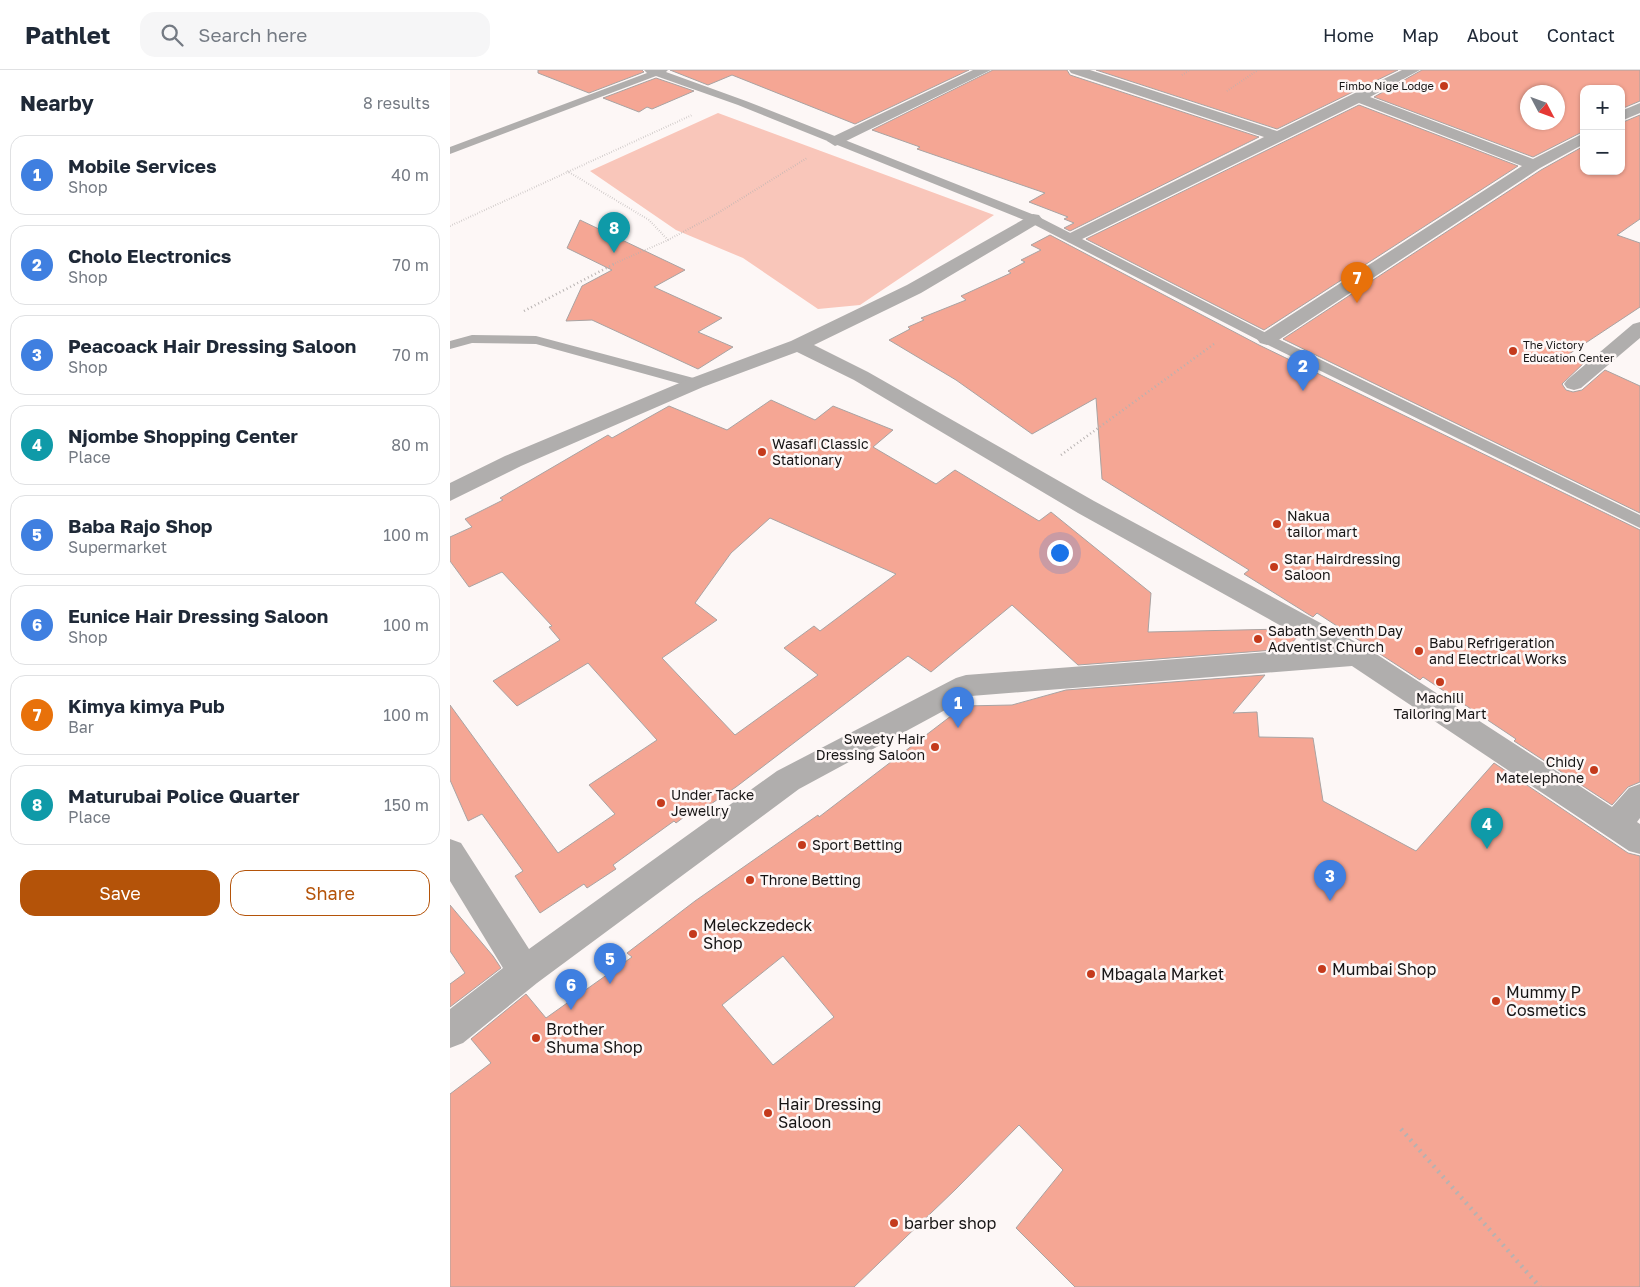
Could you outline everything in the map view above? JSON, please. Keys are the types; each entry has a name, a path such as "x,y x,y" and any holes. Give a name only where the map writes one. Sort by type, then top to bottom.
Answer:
{"street":[{"path":"835,141 984,70"},
{"path":"1076,70 1280,137"},
{"path":"1074,238 1151,198 1360,98 1403,71"},
{"path":"1360,98 1534,165"},
{"path":"1625,115 1640,107"},
{"path":"1267,338 1534,165 1580,140"},
{"path":"450,493 513,461 696,383 798,345 914,288 1033,219"},
{"path":"1574,384 1640,328"},
{"path":"798,345 861,376 1032,476 1357,655 1640,841"},
{"path":"450,1031 525,972 788,780 966,686 1357,655"},
{"path":"1616,824 1640,797"},
{"path":"450,853 525,972"}],"lane":[{"path":"450,151 656,71 732,99 1033,219 1074,238 1267,338 1640,522"},
{"path":"450,345 472,339 536,340 696,383"}],"path":[{"path":"450,226 671,123 732,99"},
{"path":"472,339 616,263 668,240 713,216 835,141"},
{"path":"568,170 649,220 668,240"},
{"path":"1032,476 1241,324"},
{"path":"1401,1129 1540,1287"}],"shaded area":[{"path":"718,113 994,215 860,305 818,309 743,258 676,230 590,171"}],"building":[{"path":"538,70 642,70 644,72 589,93 538,73"},
{"path":"670,70 969,70 855,124 732,75 708,85"},
{"path":"993,70 1067,70 1070,75 1259,137 1070,231 1064,228 1074,223 1064,219 1068,217 1029,202 1045,193 917,149 920,147 872,130"},
{"path":"1096,70 1398,70 1277,129"},
{"path":"1422,70 1640,70 1640,101 1625,107 1625,85 1580,85 1580,133 1533,157 1374,97"},
{"path":"656,78 694,91 652,109 647,107 639,112 603,98"},
{"path":"1359,105 1518,166 1264,330 1086,239"},
{"path":"1640,115 1640,219 1617,235 1640,243 1640,307 1569,354 1586,361 1562,384 1566,390 1573,392 1582,390 1605,370 1640,386 1640,513 1283,339 1541,170 1580,148 1580,175 1625,175 1625,121"},
{"path":"580,220 685,270 654,287 722,318 698,332 733,347 698,369 592,320 566,321 582,286 612,270 567,248"},
{"path":"1050,235 1259,345 1640,530 1640,782 1628,787 1612,805 1514,741 1516,739 1423,677 1420,680 1317,613 1313,617 1308,614 1244,574 1249,570 1102,479 1096,398 1032,434 956,380 889,340 910,329 908,327 924,320 921,318 966,300 961,296 1011,273 1008,271 1025,262 1021,260 1041,250 1031,245"},
{"path":"771,400 815,420 833,406 893,430 873,447 936,484 955,470 1039,521 1051,512 1151,593 1148,632 1284,629 1297,637 1287,649 1078,665 1012,605 931,672 908,656 736,787 699,812 696,808 676,823 674,821 613,865 616,869 587,888 584,884 540,913 515,876 523,871 482,814 468,821 450,780 450,705 558,853 615,814 589,785 657,740 588,663 517,706 493,681 560,640 549,627 552,626 502,572 469,587 450,561 450,537 472,527 465,519 503,500 500,498 608,435 612,438 669,406 727,430","holes":["770,518 896,574 820,631 814,626 784,648 818,675 735,735 662,658 717,620 695,603 731,553"]},
{"name":"Mbagala Market","path":"1265,675 1233,713 1257,712 1259,737 1313,738 1323,801 1416,851 1494,763 1628,853 1640,856 1640,1287 1075,1287 1016,1228 1063,1170 1019,1125 956,1189 854,1287 450,1287 450,1094 491,1063 471,1039 526,994 546,1018 632,957 627,953 695,901 818,815 819,817 964,706 1012,705 1066,690","holes":["783,956 834,1017 773,1065 722,1005"]},
{"path":"450,905 501,968 450,1007 450,984 465,973 450,951"}],"place":[{"name":"Fimbo Nige Lodge","path":"1444,86"},
{"name":"Maturubai Police Quarter","path":"614,253"},
{"name":"Kimya kimya Pub","path":"1357,303"},
{"name":"The Victory Education Center","path":"1513,351"},
{"name":"Cholo Electronics","path":"1303,391"},
{"name":"Wasafi Classic Stationary","path":"762,452"},
{"name":"Nakua tailor mart","path":"1277,524"},
{"name":"Star Hairdressing Saloon","path":"1274,567"},
{"name":"Sabath Seventh Day Adventist Church","path":"1258,639"},
{"name":"Babu Refrigeration and Electrical Works","path":"1419,651"},
{"name":"Machili Tailoring Mart","path":"1440,682"},
{"name":"Mobile Services","path":"958,728"},
{"name":"Sweety Hair Dressing Saloon","path":"935,747"},
{"name":"Chidy Matelephone","path":"1594,770"},
{"name":"Under Tacke Jewellry","path":"661,803"},
{"name":"Sport Betting","path":"802,845"},
{"name":"Njombe Shopping Center","path":"1487,849"},
{"name":"Throne Betting","path":"750,880"},
{"name":"Peacoack Hair Dressing Saloon","path":"1330,901"},
{"name":"Meleckzedeck Shop","path":"693,934"},
{"name":"Mumbai Shop","path":"1322,969"},
{"name":"Mbagala Market","path":"1091,974"},
{"name":"Baba Rajo Shop","path":"610,984"},
{"name":"Mummy P Cosmetics","path":"1496,1001"},
{"name":"Eunice Hair Dressing Saloon","path":"571,1010"},
{"name":"Brother Shuma Shop","path":"536,1038"},
{"name":"Hair Dressing Saloon","path":"768,1113"},
{"name":"barber shop","path":"894,1223"}]}
